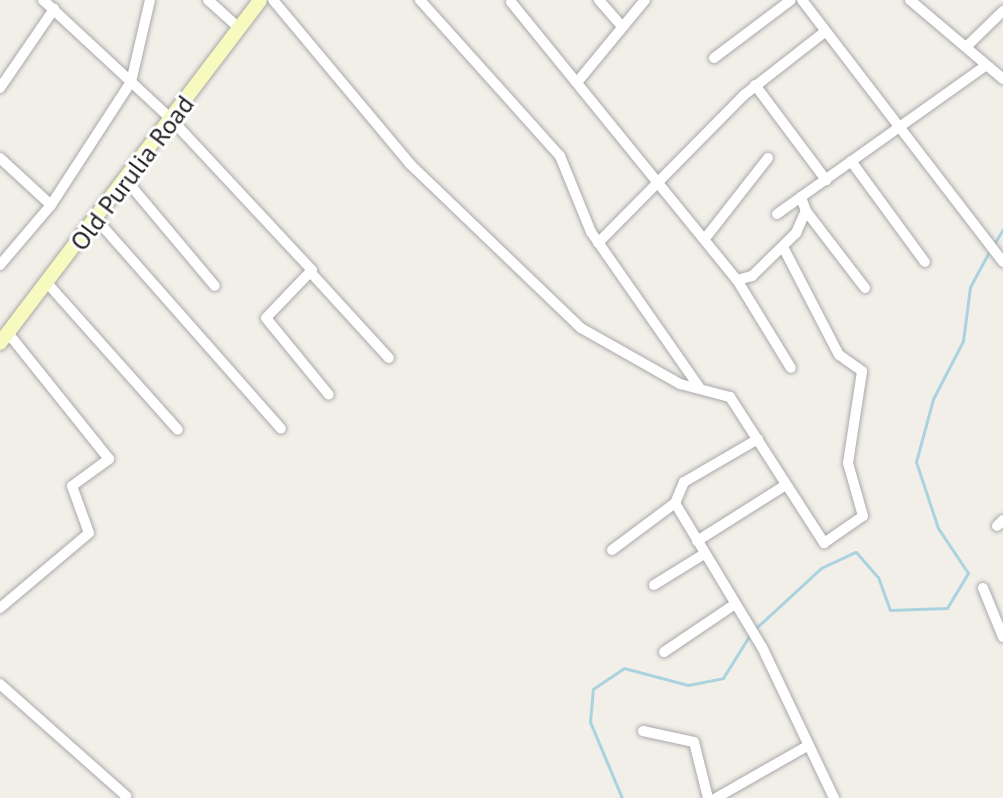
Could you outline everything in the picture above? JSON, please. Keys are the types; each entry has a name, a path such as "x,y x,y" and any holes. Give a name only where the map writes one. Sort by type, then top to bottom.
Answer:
{"main road":[{"name":"Old Purulia Road","path":"4,338 97,220 260,0"}],"street":[{"path":"43,0 171,119 389,358"},
{"path":"0,265 51,205 131,82 150,0"},
{"path":"208,0 239,28"},
{"path":"273,0 410,164 570,319 602,344 699,387 730,397 784,486 824,543 861,523 848,463 860,366 839,355 784,249"},
{"path":"420,0 560,156 569,193 598,243 699,387"},
{"path":"599,0 622,26"},
{"path":"579,80 645,0"},
{"path":"714,58 791,0"},
{"path":"802,0 822,34 1003,262"},
{"path":"910,0 1003,79"},
{"path":"511,2 707,236 791,368"},
{"path":"0,88 54,9"},
{"path":"966,47 1003,11"},
{"path":"598,243 755,85 822,34"},
{"path":"777,214 985,66"},
{"path":"755,85 826,180"},
{"path":"0,158 51,205"},
{"path":"707,236 768,158"},
{"path":"851,161 925,262"},
{"path":"126,180 215,286"},
{"path":"801,197 806,211 865,288"},
{"path":"737,280 784,249 806,211"},
{"path":"97,220 281,429"},
{"path":"314,276 266,318 329,395"},
{"path":"48,284 178,430"},
{"path":"0,608 89,533 72,486 109,459 4,338"},
{"path":"612,550 675,503 684,482 758,439"},
{"path":"697,541 784,486"},
{"path":"675,503 762,647 834,798"},
{"path":"654,585 704,554"},
{"path":"983,588 1003,637"},
{"path":"664,652 735,604"},
{"path":"0,684 126,796"},
{"path":"643,731 694,742 708,798"},
{"path":"716,798 807,746"}],"waterway":[{"path":"994,244 1003,229"},
{"path":"756,628 821,568 856,552 878,577 890,610 947,608 968,573 938,528 916,462 933,399 963,341 970,287 990,250"},
{"path":"622,798 590,722 593,689 624,668 688,685 723,678 751,633"}]}
